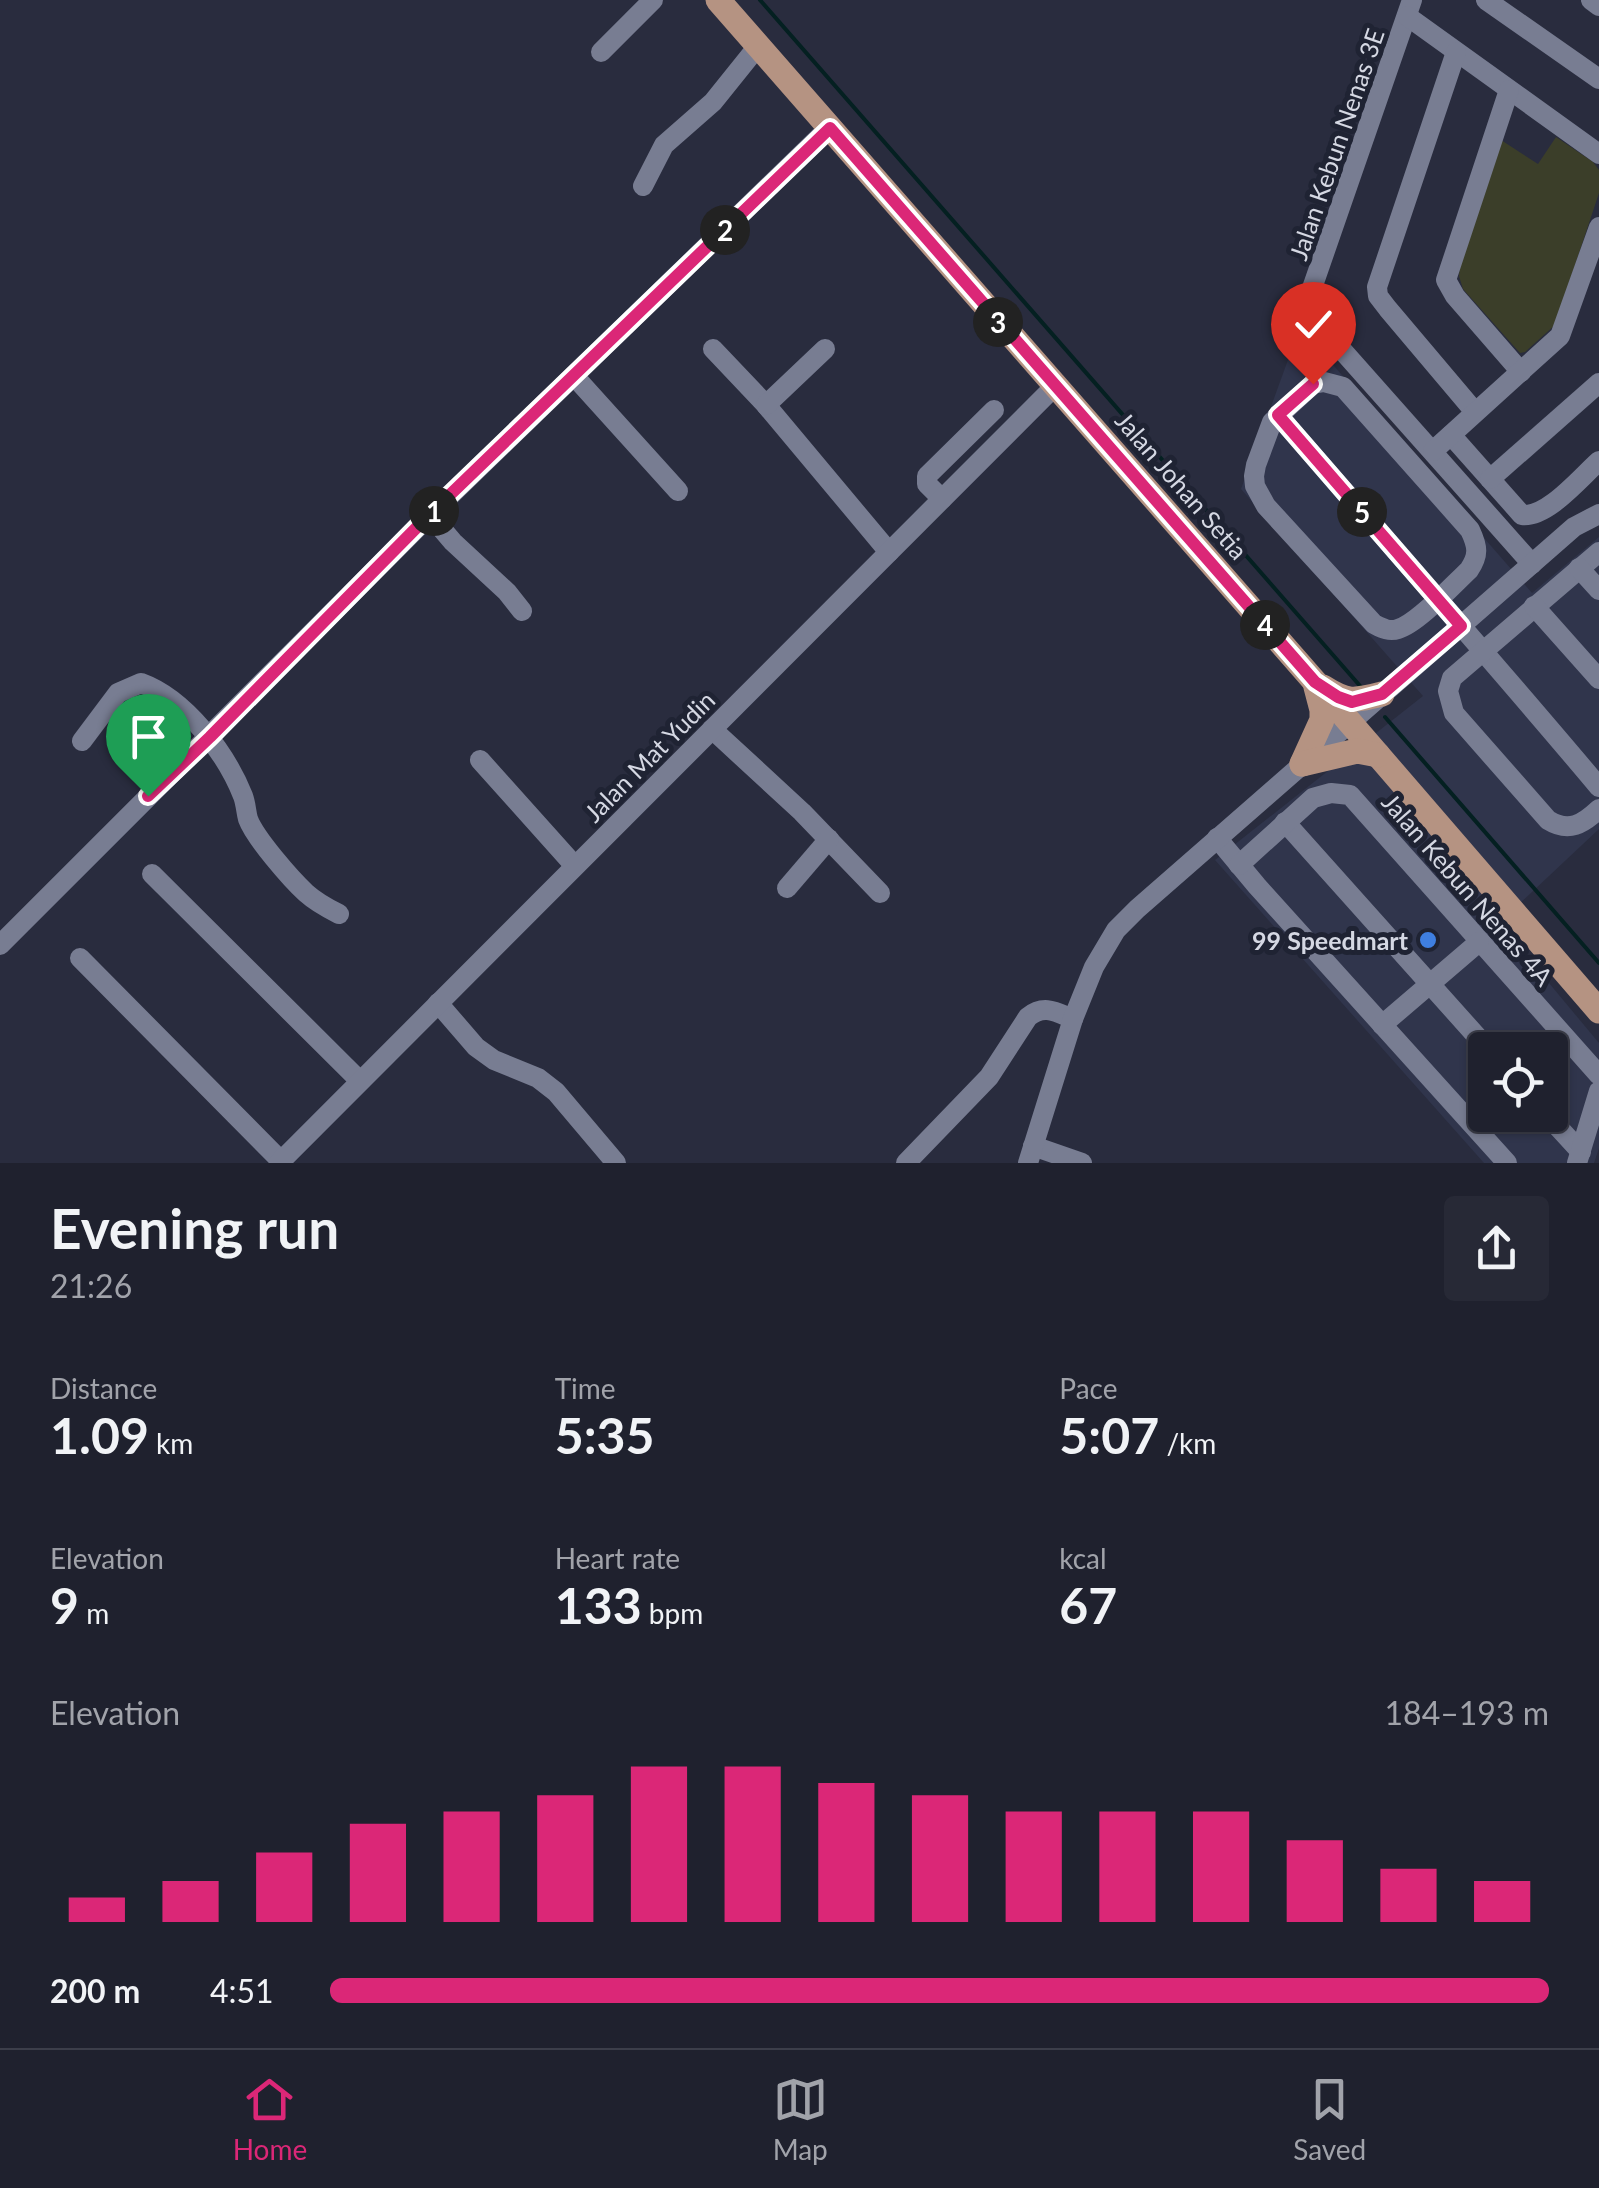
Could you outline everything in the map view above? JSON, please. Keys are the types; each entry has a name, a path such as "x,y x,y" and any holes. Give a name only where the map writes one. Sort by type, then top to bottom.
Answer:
{"main road":[{"name":"Jalan Johan Setia","path":"718,0 1599,1012"},
{"path":"1315,682 1352,702 1382,694"},
{"path":"1302,764 1322,720 1315,682"},
{"path":"1302,764 1357,752 1378,754 1370,732 1371,717 1382,694"}],"street":[{"path":"601,52 653,0"},
{"path":"1486,0 1599,79"},
{"path":"1591,0 1599,6"},
{"path":"1409,8 1456,52 1599,154"},
{"name":"Jalan Kebun Nenas 3E","path":"1409,8 1308,307 1318,324 1532,564"},
{"path":"643,186 664,145 712,102 758,46"},
{"path":"1456,52 1377,286 1378,296 1388,310 1476,412"},
{"path":"1509,90 1446,280 1455,296 1522,372"},
{"path":"0,945 430,514 830,128"},
{"path":"1433,451 1560,336 1599,227"},
{"path":"712,349 766,405 888,552"},
{"path":"766,405 826,349"},
{"path":"575,376 678,491"},
{"path":"1324,382 1343,388 1470,530 1478,551 1476,561 1404,628 1386,630 1374,624 1266,506 1255,486 1256,464 1278,415 1313,384 1324,382"},
{"path":"1490,479 1599,383"},
{"name":"Jalan Mat Yudin","path":"280,1162 1054,386"},
{"path":"942,499 926,480 930,471 994,410"},
{"path":"1278,415 1599,787"},
{"path":"1450,435 1522,515 1546,510 1599,462"},
{"path":"430,514 522,611"},
{"path":"1082,1163 1030,1155 1073,1020 1094,967 1116,930 1574,527 1599,514"},
{"path":"1599,552 1452,678 1448,691 1454,713 1548,820 1572,827 1599,809"},
{"path":"1579,568 1599,590"},
{"path":"1534,606 1599,679"},
{"path":"82,741 118,693 141,683 158,689 210,737 236,778 246,802 248,820 262,842 305,892 339,914"},
{"path":"712,729 829,839 880,893"},
{"path":"480,760 574,865"},
{"name":"Jalan Kebun Nenas 4A","path":"1239,865 1313,798 1321,794 1350,795 1599,1075"},
{"path":"1285,822 1472,1032"},
{"path":"1217,838 1507,1163"},
{"path":"787,888 829,839"},
{"path":"152,874 360,1081"},
{"path":"1382,1025 1479,942"},
{"path":"80,958 280,1162"},
{"path":"438,1004 476,1047 494,1060 538,1078 556,1092 616,1163"},
{"path":"906,1163 990,1078 1028,1017 1037,1010 1048,1009 1073,1020"},
{"path":"1579,1157 1599,1091"},
{"path":"1561,1132 1579,1157"}],"shaded area":[{"path":"1300,327 1532,593 1599,537 1599,829 1499,923 1599,1043 1599,1148 1594,1163 1484,1163 1215,860 1423,696 1241,489"}],"green space":[{"path":"1556,137 1593,162 1599,170 1599,193 1555,325 1520,353 1463,289 1460,264 1501,140 1538,164"}],"waterway":[{"path":"760,0 1361,687"},
{"path":"1385,717 1599,963"}],"place":[{"name":"99 Speedmart","path":"1428,940"}],"route":[{"path":"148,796 430,514 830,128 1315,682 1352,702 1382,694 1461,626 1278,415 1313,384"}]}
